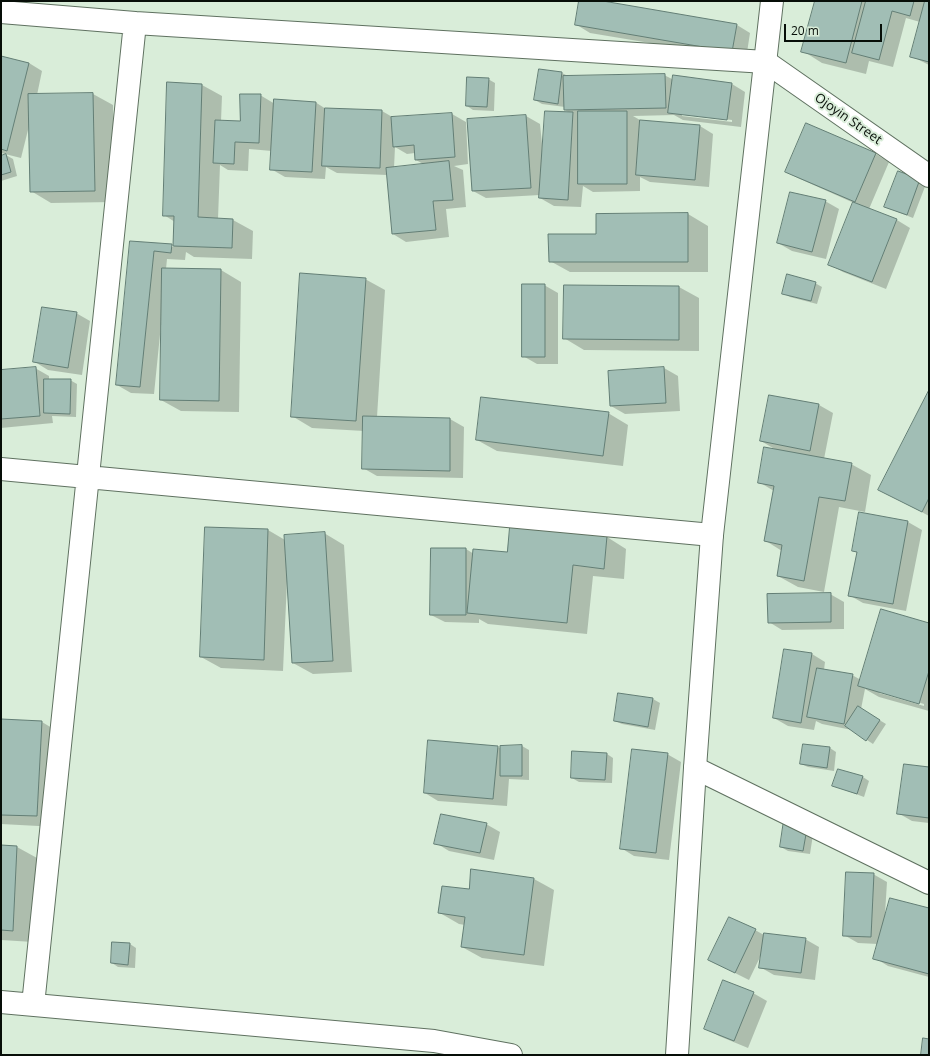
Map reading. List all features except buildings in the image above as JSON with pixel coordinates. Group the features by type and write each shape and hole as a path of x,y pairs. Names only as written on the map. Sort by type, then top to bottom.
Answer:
{"street":[{"path":"677,1055 695,768 712,536 772,1"},
{"path":"1,12 135,23 766,62"},
{"path":"33,1005 135,23"},
{"name":"Ojoyin Street","path":"766,62 929,176"},
{"path":"1,469 712,536"},
{"path":"695,768 929,883"},
{"path":"1,1002 434,1041 511,1055"}]}
